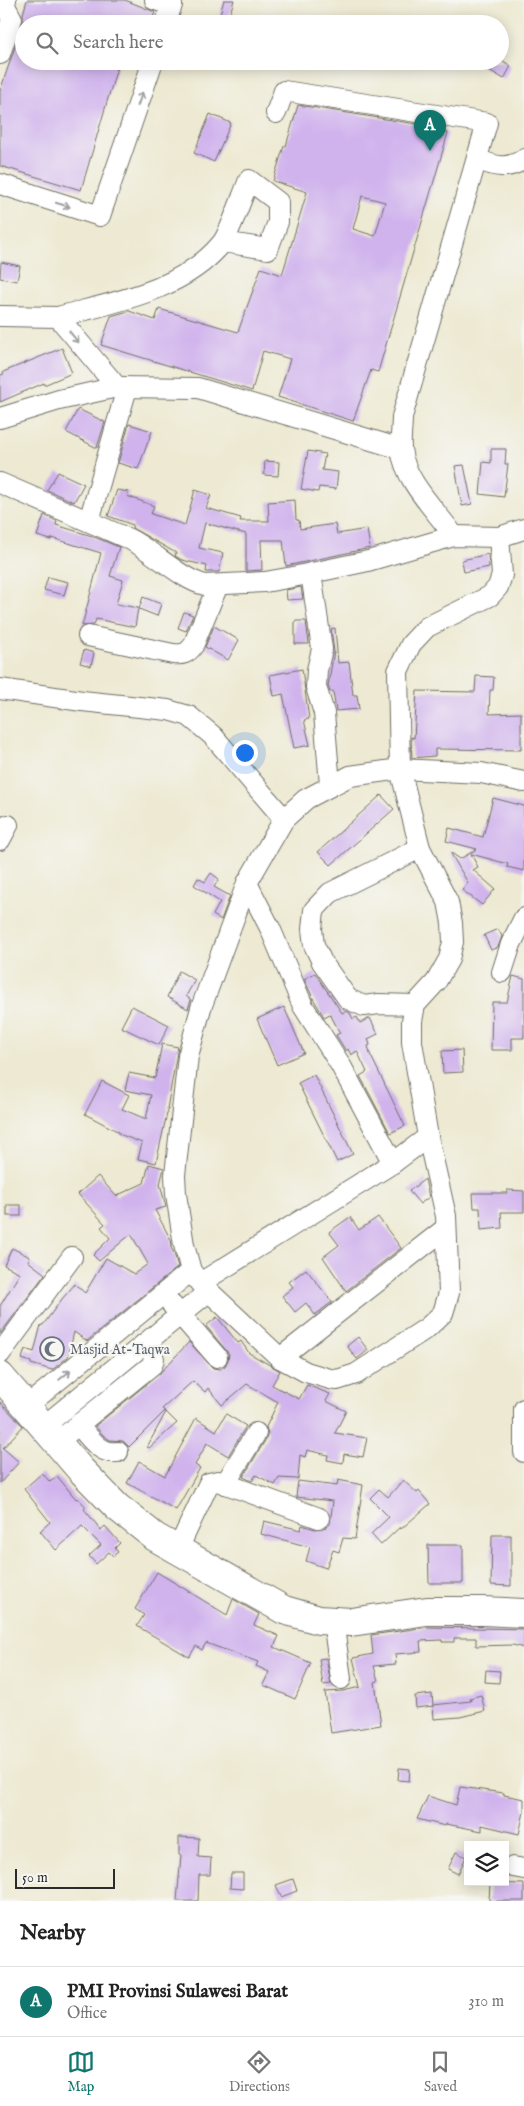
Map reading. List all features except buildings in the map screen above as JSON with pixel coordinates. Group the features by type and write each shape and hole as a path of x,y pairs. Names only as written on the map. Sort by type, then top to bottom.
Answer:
{"highway":[{"path":"0,1376 80,1469 117,1507 155,1536 284,1610 310,1618 351,1622 427,1611 524,1613"}],"street":[{"path":"155,0 172,5 169,15"},
{"path":"0,54 12,19 4,4"},
{"path":"0,184 100,216 150,70"},
{"path":"276,113 284,91 487,123 402,418 401,450 405,466 416,486 441,517 458,531 499,537 524,529"},
{"path":"477,160 505,168 515,166 524,159"},
{"path":"0,171 22,182 28,194"},
{"path":"0,316 58,317 151,290 193,271 223,242"},
{"path":"58,317 122,388"},
{"path":"0,418 59,400 122,388 198,388 401,450"},
{"path":"89,521 122,388"},
{"path":"0,483 89,521 145,548 197,583 218,586 265,582 311,573 368,561 458,531 488,530 524,522"},
{"path":"499,537 502,575 498,586 490,596 427,627 411,644 398,671 400,769 420,848 448,902 452,923 453,942 448,959 436,982 415,1005 412,1021 412,1042 428,1137 442,1192 446,1228 449,1293 447,1306 438,1320 356,1374 346,1378 330,1379 306,1372 280,1358 199,1282 180,1220 175,1175 188,1056 201,1008 247,883 284,819 306,799 350,776 400,769 481,773 524,782"},
{"path":"311,573 322,649 316,670 316,687 324,713 330,786"},
{"path":"88,636 182,655 189,652 193,646 218,586"},
{"path":"0,689 82,701 168,710 189,716 213,736 284,819"},
{"path":"415,1005 379,1004 364,1006 348,999 322,962 314,945 312,929 314,910 330,893 420,848"},
{"path":"247,883 270,928 303,1006 340,1064 393,1162"},
{"path":"502,972 511,944 524,918"},
{"path":"43,1424 162,1294 199,1282 393,1162 428,1137"},
{"path":"280,1358 446,1228"},
{"path":"0,1354 72,1257"},
{"path":"43,1424 180,1315 199,1282"},
{"path":"162,1294 217,1357"},
{"path":"43,1424 78,1424 152,1365 154,1359 152,1352 144,1344"},
{"path":"524,1409 524,1452"},
{"path":"78,1424 100,1448 108,1453 118,1452"},
{"path":"225,1484 256,1433"},
{"path":"178,1550 209,1483 218,1481 319,1518"},
{"path":"333,1620 341,1679"}],"place":[{"name":"PMI Provinsi Sulawesi Barat","path":"430,151"},
{"name":"Masjid At-Taqwa","path":"52,1349"}]}
